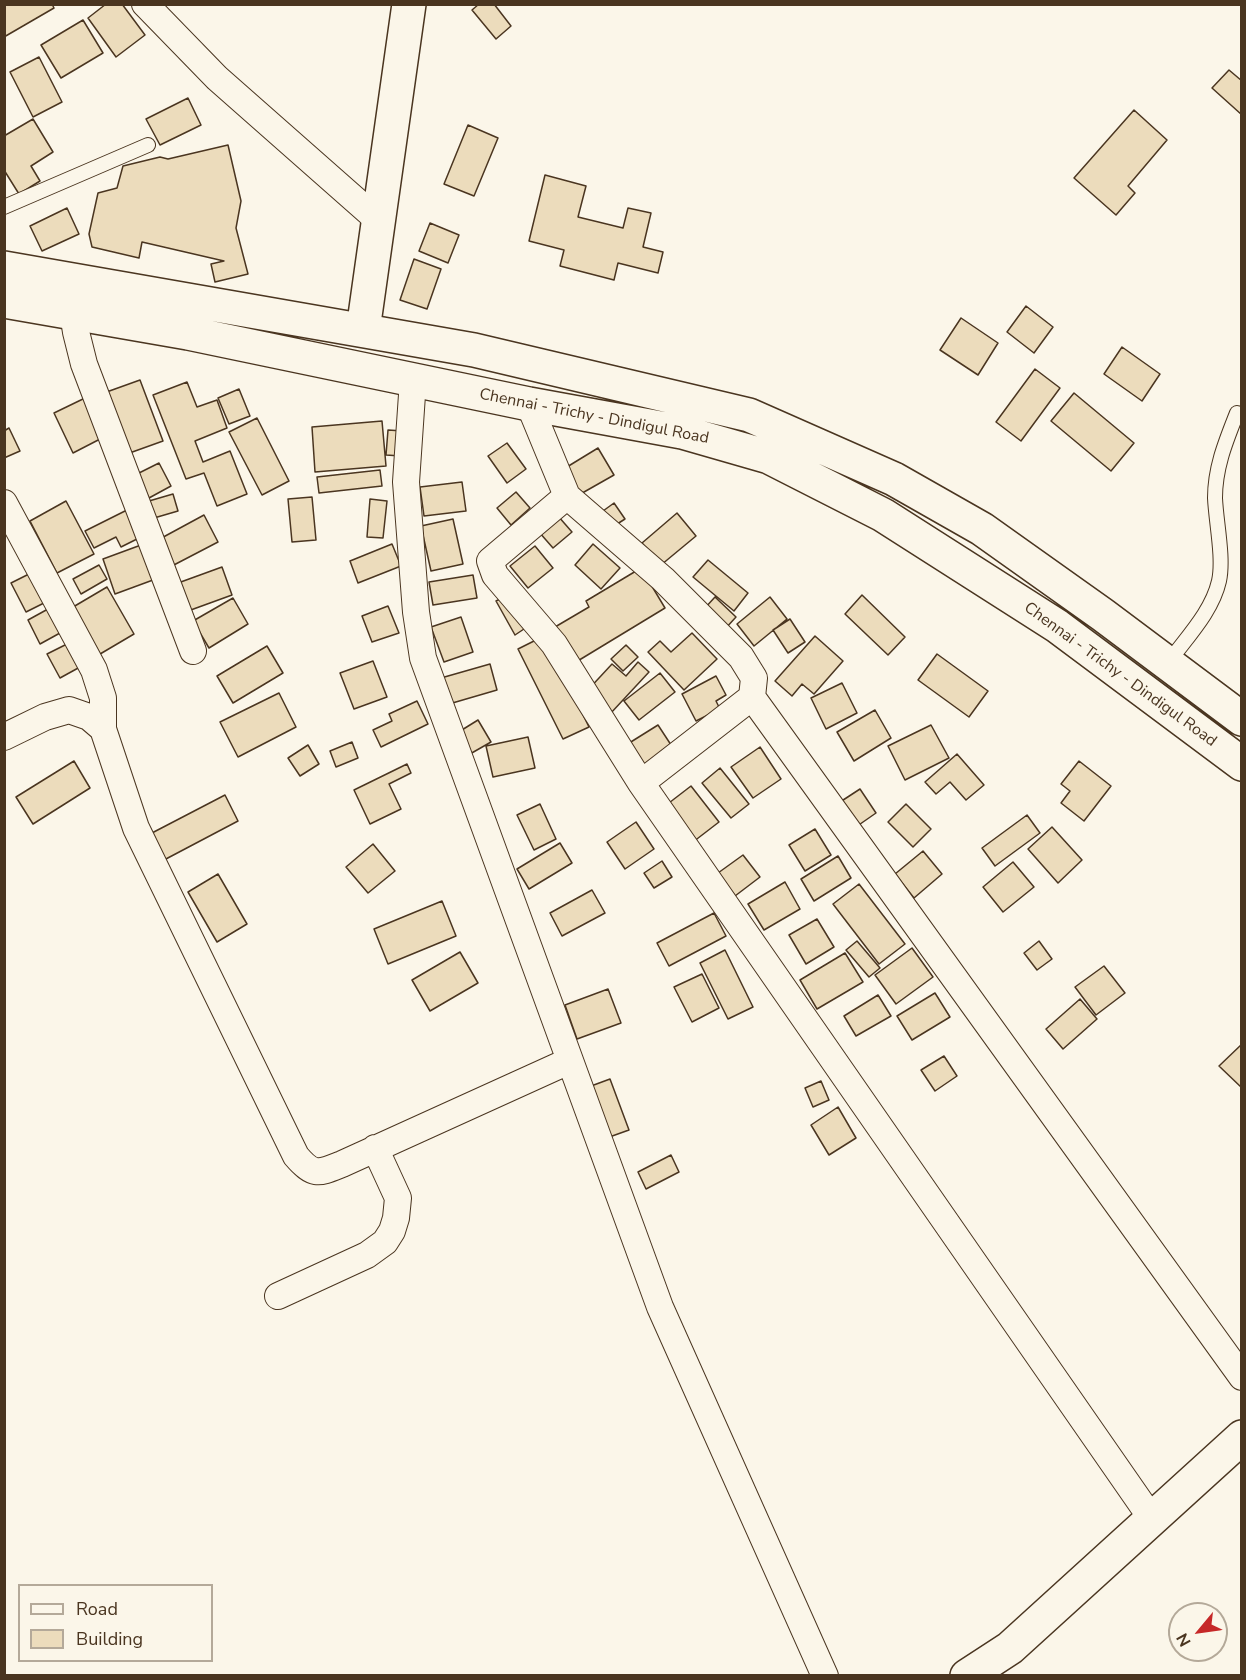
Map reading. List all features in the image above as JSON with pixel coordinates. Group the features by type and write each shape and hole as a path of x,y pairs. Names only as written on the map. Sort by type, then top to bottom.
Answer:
{"main road":[{"path":"363,330 409,4"},
{"name":"Chennai - Trichy - Dindigul Road","path":"4,268 474,350 749,415 894,479 982,529 1103,615 1242,719"},
{"name":"Chennai - Trichy - Dindigul Road","path":"4,300 188,333 529,404 682,432 769,457 883,515 1057,626 1242,764"},
{"path":"967,1676 1010,1648 1242,1437"}],"street":[{"path":"145,4 217,78 378,220"},
{"path":"73,313 84,364 193,651"},
{"path":"413,380 406,483 413,580 423,658 660,1307 825,1676"},
{"path":"529,404 567,496 663,579 741,657 754,678 752,697 1242,1377"},
{"path":"567,496 490,561 495,575 554,644 641,783 1152,1519"},
{"path":"4,503 94,670 103,698 103,729 136,828 296,1156 307,1168 320,1172 569,1060"},
{"path":"641,783 752,697"},
{"path":"4,737 45,717 69,710 89,717 103,729"},
{"path":"278,1296 367,1255 385,1242 396,1218 398,1198 375,1148"}],"lane":[{"path":"4,207 148,145"},
{"path":"1168,663 1207,610 1219,581 1219,541 1215,496 1220,453 1237,413"}],"building":[{"path":"5,4 52,4 54,8 4,37"},
{"path":"106,4 122,4 145,35 116,57 88,18"},
{"path":"479,4 494,4 511,26 496,39 472,10"},
{"path":"83,20 103,53 61,78 41,45"},
{"path":"39,57 62,102 33,117 10,72"},
{"path":"1229,70 1242,81 1242,115 1212,88"},
{"path":"188,98 201,125 160,145 146,119"},
{"path":"1134,110 1167,140 1128,186 1135,193 1116,215 1074,178"},
{"path":"33,119 53,152 31,166 40,181 19,194 4,170 4,136"},
{"path":"468,125 498,138 474,196 444,184"},
{"path":"228,145 241,201 236,228 248,274 215,282 211,264 224,261 142,242 139,258 92,247 89,234 98,193 117,188 123,166 160,157 168,159"},
{"path":"545,175 586,186 578,217 623,228 628,208 651,213 643,247 663,252 658,273 618,263 614,280 560,266 564,250 529,241"},
{"path":"67,208 79,234 42,251 30,226"},
{"path":"430,223 459,235 448,263 419,251"},
{"path":"414,259 441,269 427,309 400,300"},
{"path":"1026,306 1053,327 1034,353 1007,332"},
{"path":"961,318 998,343 978,375 940,350"},
{"path":"1122,347 1160,374 1142,401 1104,374"},
{"path":"1035,369 1060,388 1021,441 996,422"},
{"path":"140,380 163,441 124,455 101,394"},
{"path":"187,382 197,407 217,400 227,428 195,441 203,462 230,451 247,494 217,506 204,473 186,479 153,395"},
{"path":"239,389 250,416 229,424 218,398"},
{"path":"1074,393 1134,443 1111,471 1051,421"},
{"path":"85,398 104,437 73,453 54,413"},
{"path":"257,418 289,481 262,495 229,432"},
{"path":"382,421 386,466 315,472 312,427"},
{"path":"9,428 20,451 4,458 4,431"},
{"path":"388,430 403,431 401,456 386,455"},
{"path":"507,443 526,469 507,483 488,456"},
{"path":"598,448 614,475 577,496 562,470"},
{"path":"159,463 171,486 149,498 137,474"},
{"path":"380,470 382,486 319,493 317,477"},
{"path":"462,482 466,511 424,516 420,487"},
{"path":"516,492 530,508 511,525 497,508"},
{"path":"173,494 178,511 154,518 149,501"},
{"path":"312,497 316,540 292,542 288,499"},
{"path":"370,499 387,501 383,538 367,537"},
{"path":"66,501 94,554 57,573 30,521"},
{"path":"614,503 625,519 614,526 603,511"},
{"path":"133,507 147,534 121,547 116,537 94,548 85,531"},
{"path":"677,513 696,536 661,565 642,543"},
{"path":"204,515 218,542 170,567 156,541"},
{"path":"558,516 572,532 553,548 539,532"},
{"path":"453,519 463,564 431,571 421,526"},
{"path":"392,544 401,566 358,583 350,561"},
{"path":"593,544 620,568 601,589 575,565"},
{"path":"141,545 153,580 115,594 103,559"},
{"path":"535,546 553,568 528,588 510,566"},
{"path":"708,560 748,593 734,611 693,577"},
{"path":"99,565 107,579 81,594 73,579"},
{"path":"222,567 232,595 188,611 178,583"},
{"path":"641,568 665,608 576,662 555,627 589,607 586,601"},
{"path":"29,574 44,603 26,612 11,583"},
{"path":"473,575 477,598 433,605 429,582"},
{"path":"107,587 134,634 95,657 68,610"},
{"path":"508,595 527,627 515,635 496,601"},
{"path":"862,595 905,637 888,655 845,614"},
{"path":"715,597 736,617 725,629 704,609"},
{"path":"770,597 787,619 754,646 737,624"},
{"path":"233,598 248,624 209,648 193,621"},
{"path":"388,606 399,633 372,642 362,616"},
{"path":"48,609 60,633 40,644 28,620"},
{"path":"461,617 473,652 444,662 431,627"},
{"path":"790,619 805,642 788,653 773,630"},
{"path":"692,633 717,659 684,690 648,652 660,641 671,652"},
{"path":"544,636 589,727 563,739 518,649"},
{"path":"815,636 843,661 814,694 802,684 792,696 775,681"},
{"path":"67,644 80,667 60,678 47,654"},
{"path":"626,645 638,657 623,671 611,659"},
{"path":"267,646 283,673 233,703 217,676"},
{"path":"937,654 988,691 969,717 918,680"},
{"path":"373,661 387,697 354,709 340,673"},
{"path":"638,662 649,672 610,714 586,692 612,664 626,676"},
{"path":"490,664 497,690 449,704 441,678"},
{"path":"660,673 675,692 639,720 624,701"},
{"path":"716,676 726,695 716,701 720,709 696,721 682,694"},
{"path":"842,683 857,713 826,729 811,698"},
{"path":"279,693 296,727 238,757 220,722"},
{"path":"417,701 428,724 381,747 373,730 392,721 389,714"},
{"path":"875,710 891,738 854,761 837,732"},
{"path":"478,720 491,742 470,754 457,733"},
{"path":"658,725 675,751 643,771 626,745"},
{"path":"931,725 949,758 905,780 888,746"},
{"path":"528,737 535,768 493,777 486,746"},
{"path":"352,742 358,758 336,767 330,751"},
{"path":"308,745 319,764 300,776 288,758"},
{"path":"760,747 781,779 753,798 731,767"},
{"path":"957,754 984,785 966,800 950,782 936,794 925,782"},
{"path":"74,761 90,788 33,824 16,797"},
{"path":"1079,761 1111,786 1084,821 1061,803 1070,791 1061,784"},
{"path":"407,764 411,773 389,784 401,809 370,824 354,790"},
{"path":"720,768 749,804 731,818 702,783"},
{"path":"691,786 719,822 693,842 665,806"},
{"path":"860,789 876,813 853,829 837,804"},
{"path":"225,795 238,821 164,860 150,834"},
{"path":"540,804 556,839 534,850 517,815"},
{"path":"906,804 931,829 913,847 888,822"},
{"path":"1027,815 1040,833 995,866 982,848"},
{"path":"636,822 654,849 625,869 607,842"},
{"path":"1052,827 1082,860 1058,883 1028,849"},
{"path":"815,829 831,855 805,871 789,845"},
{"path":"560,843 572,863 529,889 517,869"},
{"path":"373,844 395,871 368,893 346,867"},
{"path":"923,851 942,874 914,898 895,874"},
{"path":"743,855 760,877 735,896 718,873"},
{"path":"838,856 851,878 814,901 801,879"},
{"path":"662,861 672,877 654,888 644,873"},
{"path":"1013,862 1034,887 1003,912 983,887"},
{"path":"218,874 247,924 217,942 188,892"},
{"path":"785,882 800,909 764,930 748,904"},
{"path":"859,884 905,944 879,964 833,904"},
{"path":"592,890 605,913 562,936 550,913"},
{"path":"442,901 456,936 388,964 374,929"},
{"path":"714,913 726,936 669,966 657,943"},
{"path":"817,919 834,947 806,964 789,935"},
{"path":"857,941 880,968 869,977 846,950"},
{"path":"1039,941 1052,959 1037,970 1024,953"},
{"path":"912,948 933,977 896,1004 875,975"},
{"path":"725,950 753,1007 728,1019 700,963"},
{"path":"460,952 478,983 430,1011 412,980"},
{"path":"845,953 863,982 817,1009 800,980"},
{"path":"1104,966 1125,993 1096,1015 1075,987"},
{"path":"702,974 719,1008 692,1022 674,987"},
{"path":"608,989 621,1023 577,1039 565,1005"},
{"path":"935,993 950,1017 912,1040 897,1016"},
{"path":"878,995 891,1016 856,1036 844,1016"},
{"path":"1080,999 1097,1019 1063,1049 1046,1029"},
{"path":"1242,1044 1242,1088 1219,1066"},
{"path":"944,1056 957,1076 935,1091 921,1070"},
{"path":"610,1079 629,1130 601,1140 583,1089"},
{"path":"821,1081 829,1100 813,1107 805,1088"},
{"path":"838,1107 856,1138 829,1155 811,1125"},
{"path":"671,1155 679,1172 646,1189 638,1172"}]}
